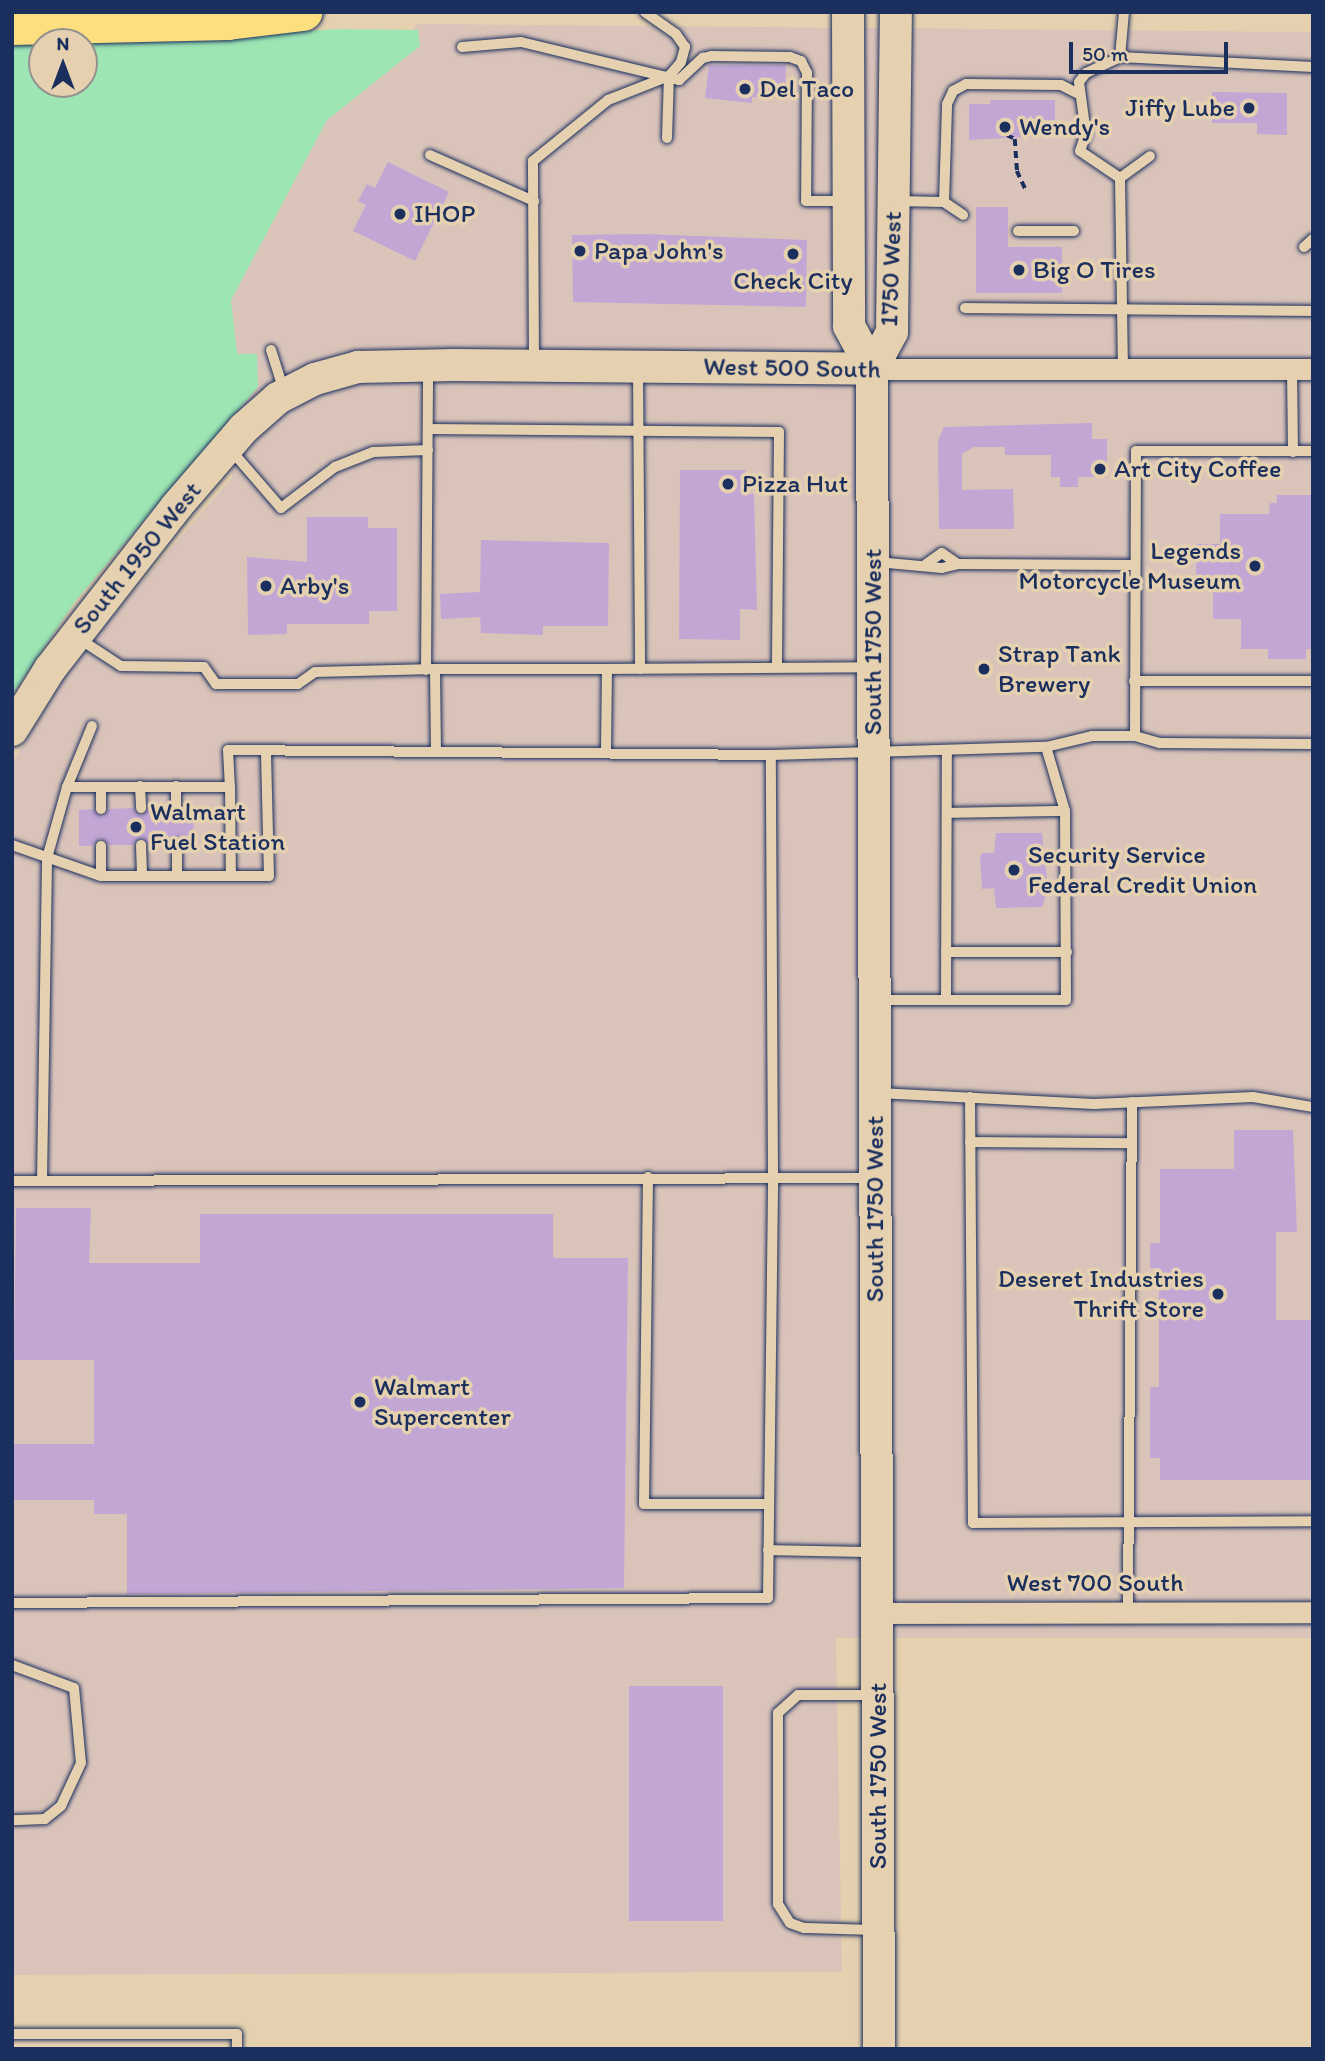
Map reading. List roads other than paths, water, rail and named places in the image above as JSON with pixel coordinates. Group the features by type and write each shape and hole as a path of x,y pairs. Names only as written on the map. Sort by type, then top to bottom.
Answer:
{"highway":[{"path":"12,26 228,21 303,12"}],"main road":[{"name":"1750 West","path":"848,12 849,326 872,369"},
{"name":"1750 West","path":"872,369 892,332 896,12"},
{"name":"West 500 South","path":"281,396 315,379 358,367 534,365 872,369"},
{"name":"South 1750 West","path":"872,369 880,2049"},
{"name":"South 1950 West","path":"12,730 74,636 228,447 281,396"}],"street":[{"name":"West 500 South","path":"872,369 1303,369"},
{"name":"West 700 South","path":"878,1613 1128,1610 1313,1612"}],"lane":[{"path":"534,365 533,161 556,139 608,100 669,76 681,62 685,47 669,27 645,12"},
{"path":"1120,57 1124,12"},
{"path":"462,47 521,42 669,76 687,77 702,58 712,56 790,57 801,61 807,73 806,201 847,201"},
{"path":"1120,178 1080,151 1086,134 1079,82 1086,73 1120,57 1313,67"},
{"path":"667,138 669,76"},
{"path":"944,202 947,104 953,91 966,85 1061,85 1079,94"},
{"path":"430,155 534,201"},
{"path":"1120,178 1150,156"},
{"path":"1120,178 1123,370"},
{"path":"894,201 944,202 963,215"},
{"path":"1018,230 1074,231"},
{"path":"965,308 1122,307 1313,311"},
{"path":"271,350 281,396"},
{"path":"428,366 431,670 436,752"},
{"path":"638,366 640,669"},
{"path":"1293,452 1303,369"},
{"path":"428,429 779,432 777,667"},
{"path":"228,447 281,508 334,467 373,452 428,450"},
{"path":"1135,736 1136,451 1313,452"},
{"path":"872,562 926,564 942,568 958,565 1135,565"},
{"path":"74,636 121,666 204,667 216,684 298,684 315,672 873,667"},
{"path":"606,753 607,669"},
{"path":"1134,681 1313,681"},
{"path":"42,1181 47,858 67,787 92,726"},
{"path":"231,876 228,750 771,755 947,752 1046,747 1092,736 1135,736 1160,743 1313,744"},
{"path":"874,1000 1066,1000 1065,811 1046,747"},
{"path":"12,845 102,876 269,876 266,750"},
{"path":"946,1000 947,752"},
{"path":"12,1604 768,1598 767,1504 773,1176 771,755"},
{"path":"140,786 141,808"},
{"path":"176,786 176,807"},
{"path":"67,787 230,787"},
{"path":"102,787 102,809"},
{"path":"947,813 1065,811"},
{"path":"142,845 142,875"},
{"path":"177,845 177,876"},
{"path":"102,846 102,876"},
{"path":"946,952 1067,952"},
{"path":"875,1093 1132,1102 1254,1097 1313,1107"},
{"path":"970,1097 974,1523 1128,1525 1313,1521"},
{"path":"1128,1610 1132,1102"},
{"path":"971,1142 1132,1143"},
{"path":"12,1181 773,1176 875,1178"},
{"path":"648,1177 644,1504 767,1504"},
{"path":"768,1550 877,1553"},
{"path":"12,1665 74,1688 81,1763 61,1806 45,1819 12,1820"},
{"path":"878,1695 799,1695 778,1713 778,1904 790,1923 804,1928 879,1930"},
{"path":"12,2034 237,2034 237,2049"}],"place":[{"name":"Del Taco","path":"745,89"},
{"name":"Jiffy Lube","path":"1249,108"},
{"name":"Wendy's","path":"1005,127"},
{"name":"IHOP","path":"400,214"},
{"name":"Papa John's","path":"580,251"},
{"name":"Check City","path":"793,254"},
{"name":"Big O Tires","path":"1019,270"},
{"name":"Art City Coffee","path":"1100,469"},
{"name":"Pizza Hut","path":"728,484"},
{"name":"Legends Motorcycle Museum","path":"1255,566"},
{"name":"Arby's","path":"266,586"},
{"name":"Strap Tank Brewery","path":"984,669"},
{"name":"Walmart Fuel Station","path":"136,827"},
{"name":"Security Service Federal Credit Union","path":"1014,870"},
{"name":"Deseret Industries Thrift Store","path":"1218,1294"},
{"name":"Walmart Supercenter","path":"360,1402"}]}
